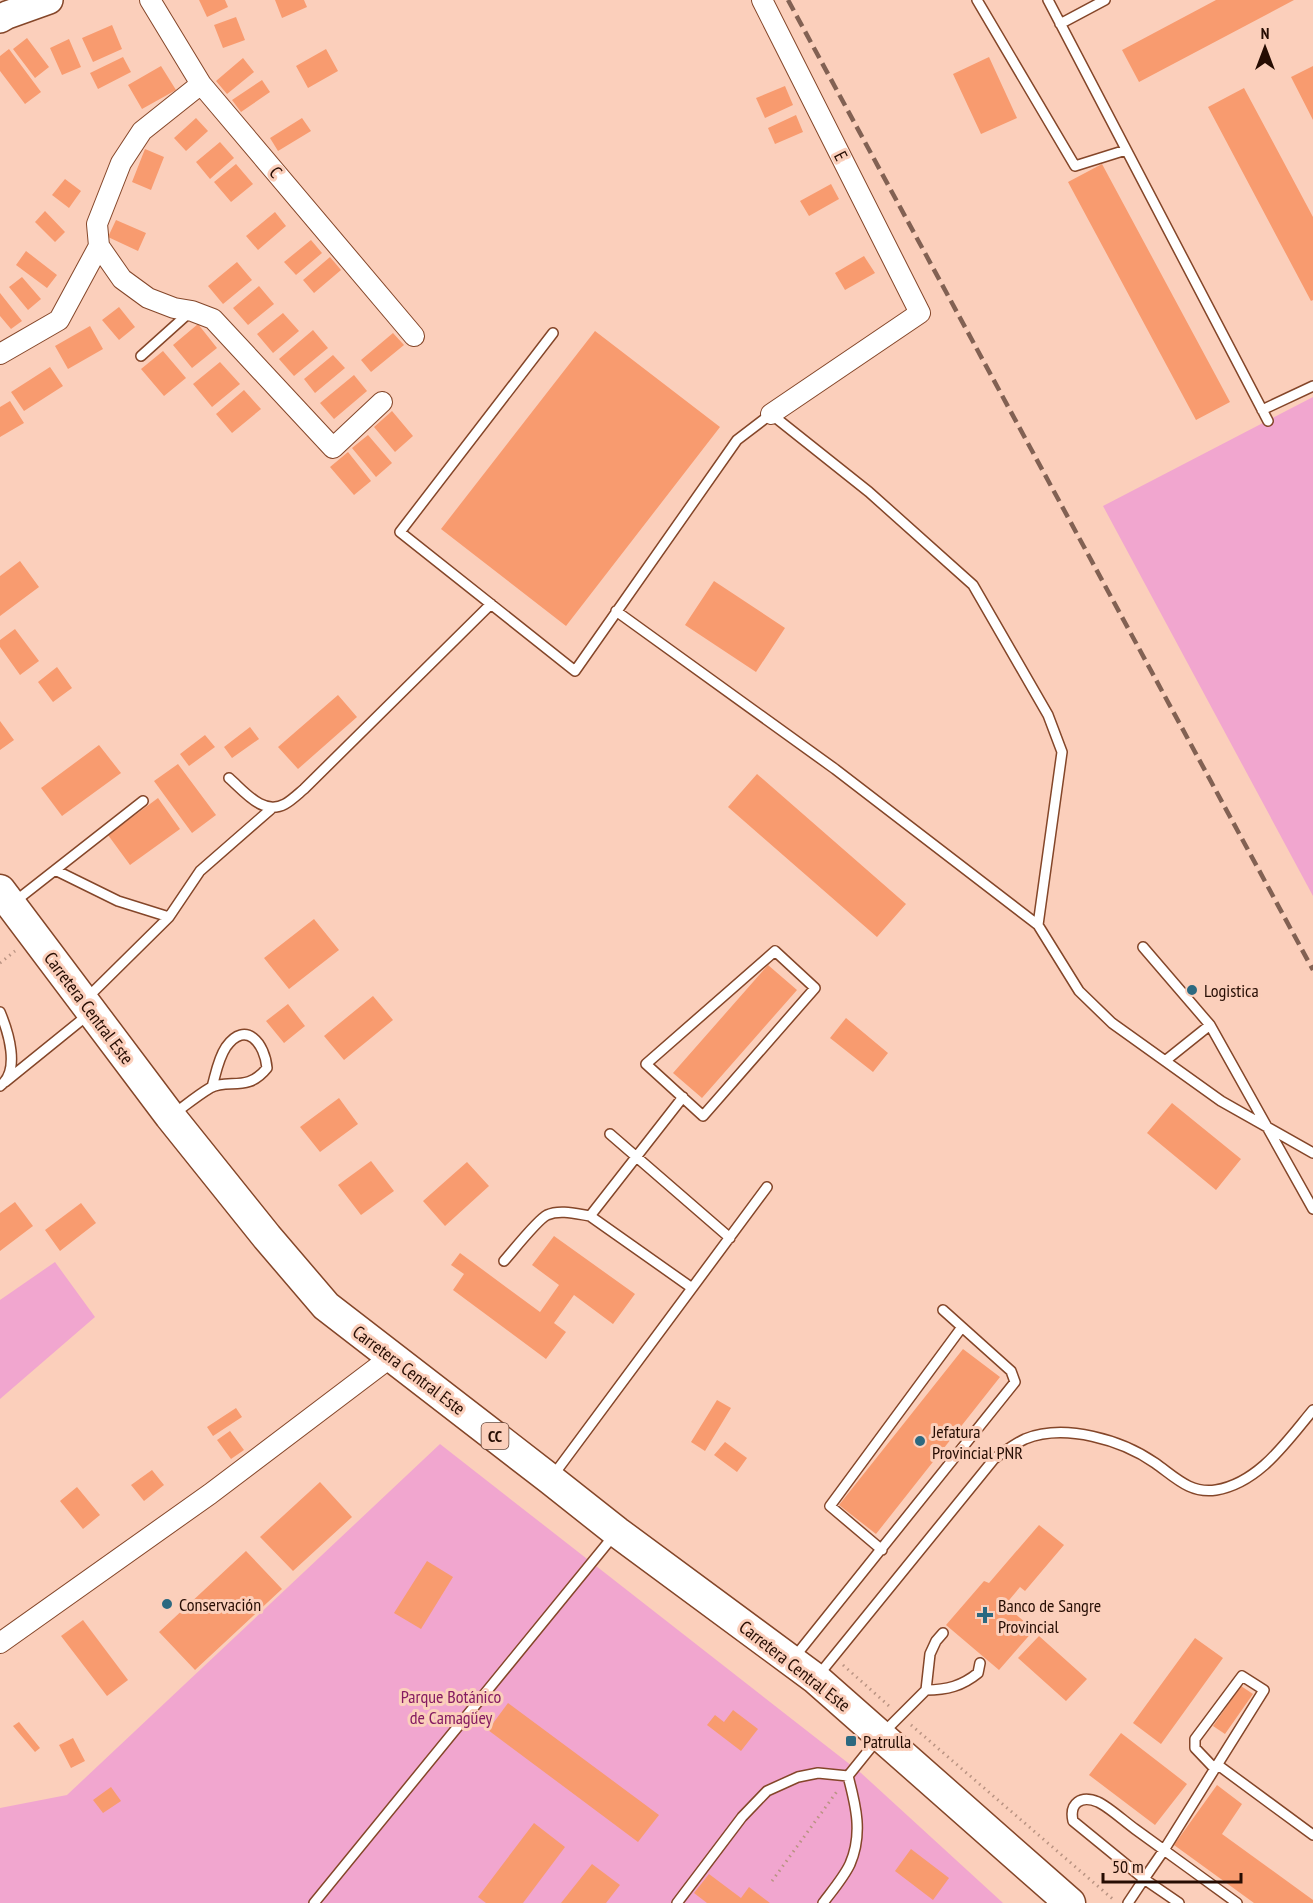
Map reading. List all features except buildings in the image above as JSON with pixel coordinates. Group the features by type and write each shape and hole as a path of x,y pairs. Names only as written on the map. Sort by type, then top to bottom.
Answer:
{"main road":[{"name":"Carretera Central Este","path":"6,897 170,1116 267,1238 326,1306 617,1532 791,1661 824,1667 891,1726 1070,1903"}],"street":[{"path":"0,19 49,0"},
{"name":"C","path":"150,0 201,84 414,336"},
{"name":"E","path":"762,0 920,313 771,414"},
{"path":"201,84 142,131 121,163 97,224 99,246 122,279 147,298 213,319 333,448 382,402"},
{"path":"0,354 59,320 99,246"},
{"path":"0,1643 210,1494 391,1357"}],"lane":[{"path":"977,0 1075,166 1126,150"},
{"path":"1048,0 1268,421"},
{"path":"1060,24 1104,0"},
{"path":"141,356 192,311"},
{"path":"553,333 400,532 575,671 737,440 771,414 869,492 974,585 1048,715 1062,752 1038,925"},
{"path":"1262,410 1313,386"},
{"path":"3,1084 88,1006 169,917 200,871 271,808 285,804 304,789 491,604"},
{"path":"616,610 835,769 1038,925 1079,991 1112,1023 1221,1101 1313,1154"},
{"path":"229,778 260,804 271,808"},
{"path":"6,897 55,870 143,801"},
{"path":"55,870 117,901 169,917"},
{"path":"1143,947 1210,1025 1313,1209"},
{"path":"774,951 815,988 703,1116 683,1097 646,1064 774,951"},
{"path":"0,1012 11,1065 3,1084"},
{"path":"1165,1061 1210,1025"},
{"path":"170,1116 212,1087 251,1081 262,1074 267,1068 266,1055 260,1044 250,1036 243,1035 234,1039 219,1060 212,1087"},
{"path":"590,1216 683,1097"},
{"path":"610,1134 730,1238"},
{"path":"550,1479 767,1187"},
{"path":"504,1261 546,1216 560,1212 590,1216 692,1288"},
{"path":"791,1661 1016,1382 1011,1371 943,1310"},
{"path":"882,1550 830,1506 962,1327"},
{"path":"824,1667 994,1459 1025,1439 1055,1432 1105,1438 1153,1461 1189,1488 1215,1490 1237,1483 1269,1462 1313,1410"},
{"path":"314,1903 617,1532"},
{"path":"848,1776 926,1690 930,1654 936,1641 943,1634"},
{"path":"926,1690 945,1690 966,1683 978,1673 980,1663"},
{"path":"1128,1903 1164,1850 1216,1767 1264,1690 1242,1676 1196,1739 1196,1748 1216,1767 1313,1835"},
{"path":"692,1903 680,1900 742,1817 767,1791 798,1777 818,1773 848,1776"},
{"path":"823,1903 850,1864 857,1838 858,1816 848,1776"},
{"path":"1179,1903 1144,1879 1073,1821 1071,1812 1075,1804 1083,1800 1098,1802 1237,1903"}],"path":[{"path":"824,1667 891,1726 1118,1903"},
{"path":"772,1881 848,1776"}],"green space":[{"path":"1313,397 1313,896 1103,506"},
{"path":"55,1262 95,1317 0,1399 0,1300"},
{"name":"Parque Botánico de Camagüey","path":"440,1444 861,1773 1003,1903 0,1903 0,1808 67,1795"}],"railway":[{"path":"788,0 1313,970"}],"place":[{"name":"Logistica","path":"1192,990"},
{"name":"Jefatura Provincial PNR","path":"920,1441"},
{"name":"Conservación","path":"167,1604"},
{"name":"Banco de Sangre Provincial","path":"985,1615"},
{"name":"Patrulla","path":"851,1741"}]}
